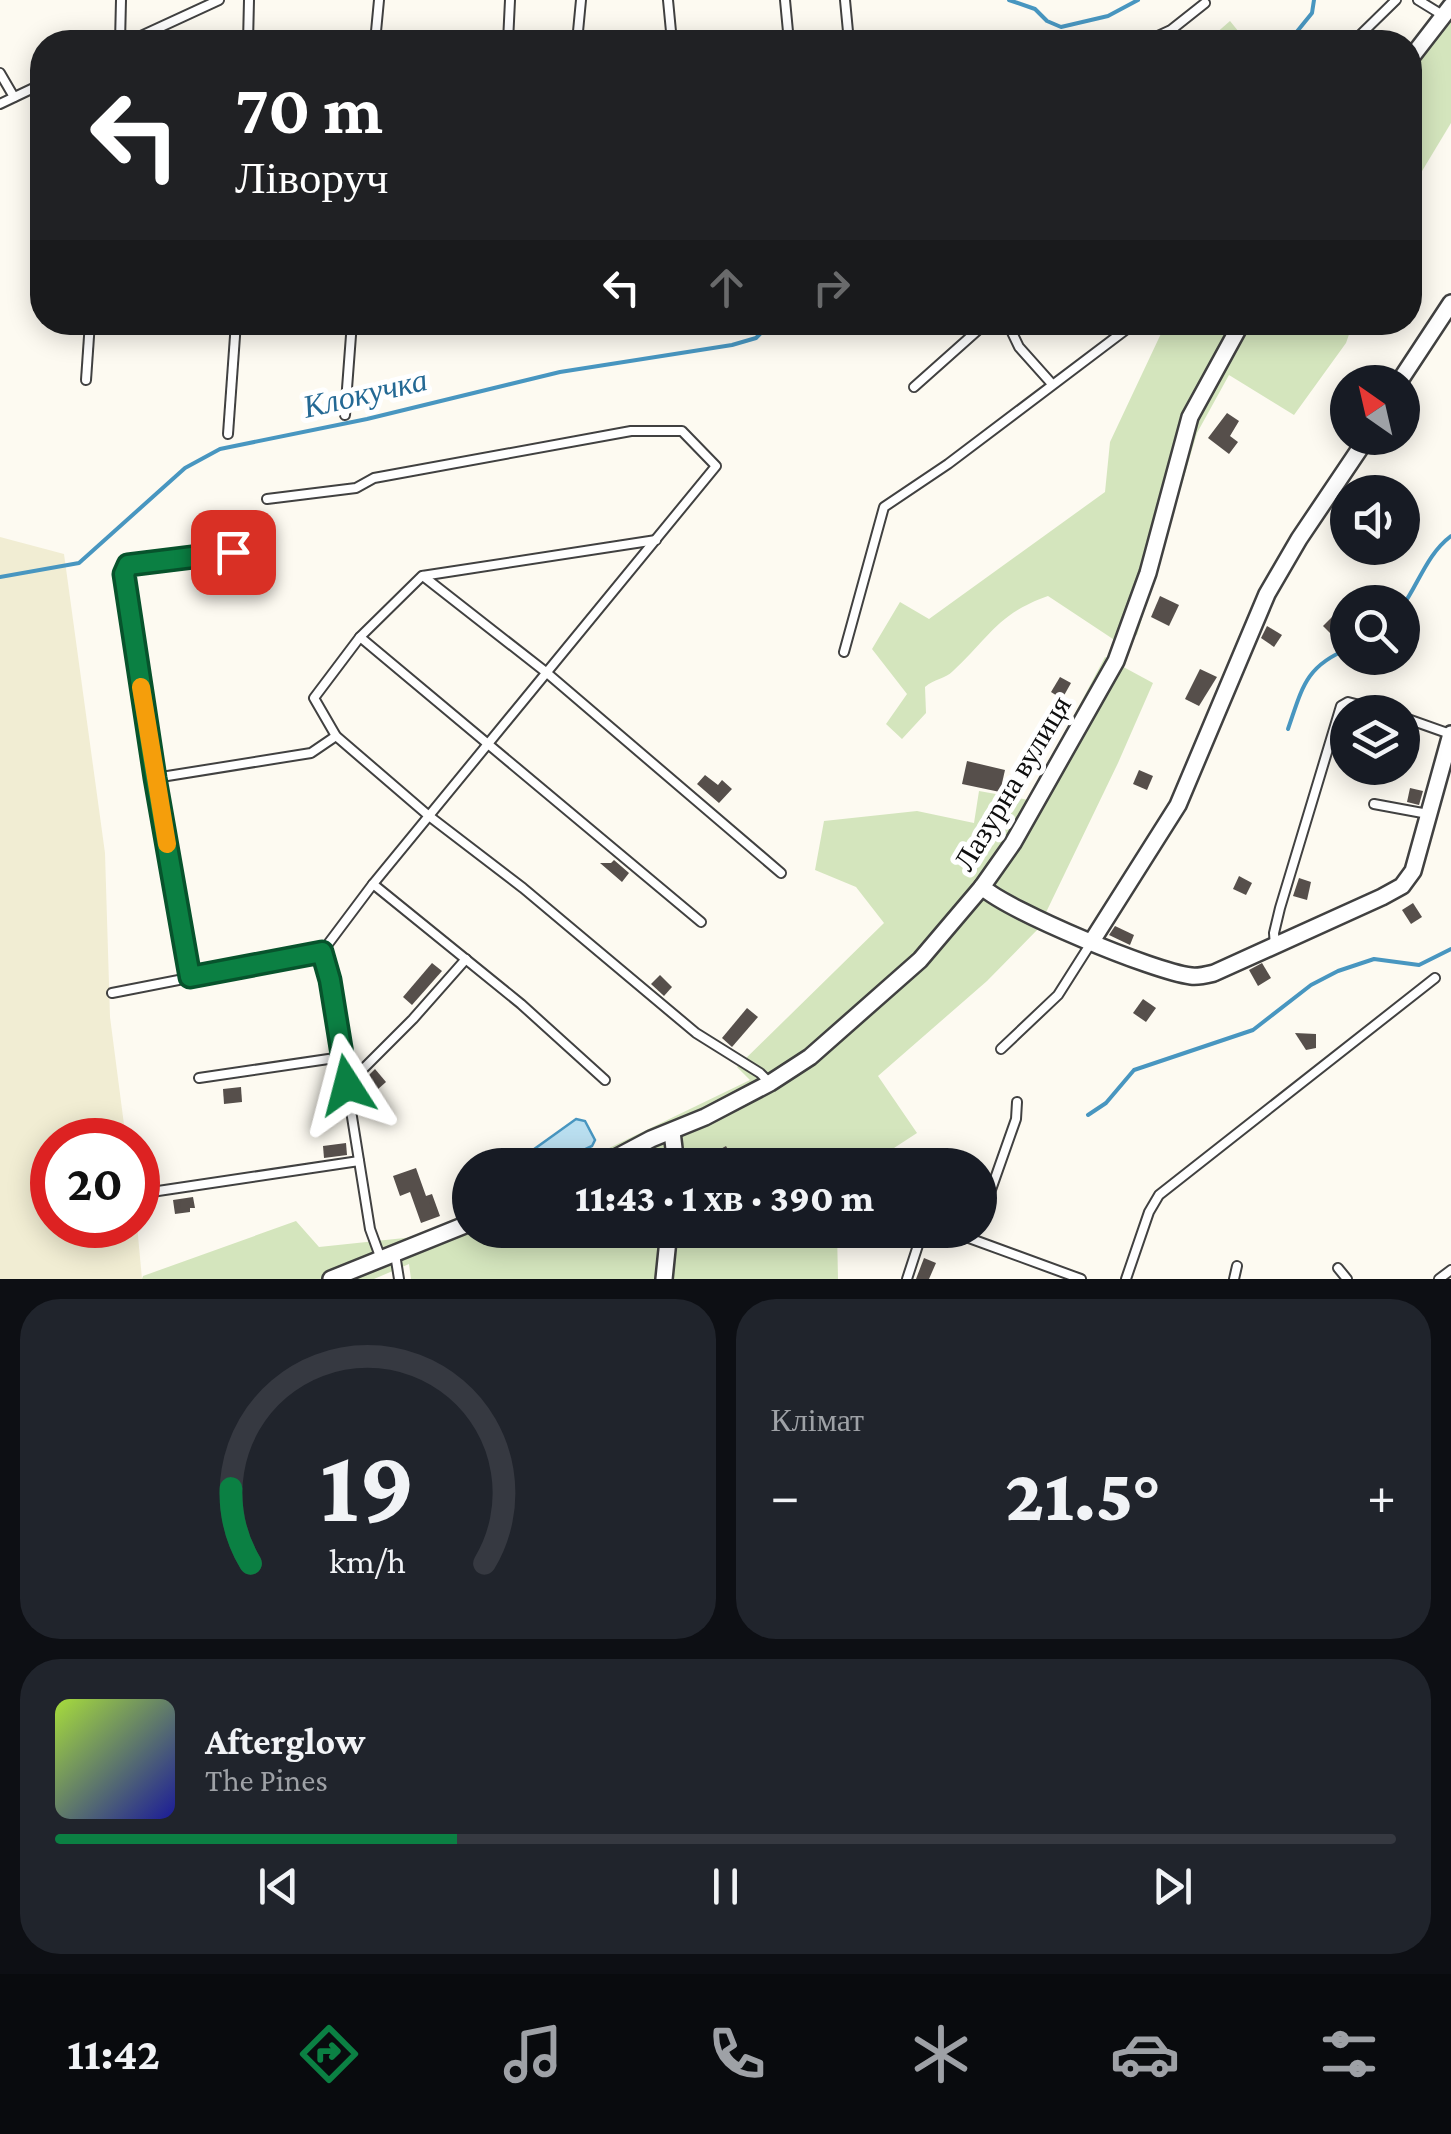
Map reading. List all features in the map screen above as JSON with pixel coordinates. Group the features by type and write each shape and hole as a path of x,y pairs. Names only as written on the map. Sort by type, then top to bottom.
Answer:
{"street":[{"path":"1422,44 1448,11"},
{"path":"1410,365 1451,303"},
{"name":"Лазурна вулиця","path":"634,1148 770,1083 810,1057 904,975 982,887 1021,828 1116,661 1143,591 1190,418 1235,335"},
{"path":"1092,941 1178,805 1272,586 1298,539 1355,455"},
{"path":"982,887 1009,906 1154,966 1196,976 1226,969 1402,886 1416,862 1451,734"},
{"path":"672,1132 674,1148"},
{"path":"332,1279 452,1230"},
{"path":"664,1279 668,1248"}],"lane":[{"path":"120,30 121,0"},
{"path":"154,30 219,0"},
{"path":"248,30 249,0"},
{"path":"376,30 379,0"},
{"path":"509,30 510,0"},
{"path":"579,30 581,0"},
{"path":"668,0 671,30"},
{"path":"786,0 788,30"},
{"path":"845,0 849,30"},
{"path":"1365,30 1396,0"},
{"path":"1418,0 1448,11"},
{"path":"1171,30 1205,3"},
{"path":"0,73 14,98"},
{"path":"0,104 30,90"},
{"path":"86,380 89,335"},
{"path":"228,434 235,335"},
{"path":"345,415 351,335"},
{"path":"914,386 972,335"},
{"path":"1013,335 1052,384"},
{"path":"844,652 884,507 948,464 1118,335"},
{"path":"112,992 322,952 373,884 716,466 682,431 631,431 374,478 356,488 268,499"},
{"path":"656,540 422,576 360,637 314,698 336,736 429,816 696,1033 770,1083"},
{"path":"190,977 124,574 128,565 268,548"},
{"path":"422,576 547,673 782,872"},
{"path":"360,637 701,922"},
{"path":"1420,723 1451,734"},
{"path":"155,778 311,753 336,736"},
{"path":"1275,946 1274,933 1302,826 1330,740"},
{"path":"1374,804 1428,814"},
{"path":"373,884 605,1080"},
{"path":"1001,1049 1058,995 1092,941"},
{"path":"322,952 330,980 370,1228 399,1279"},
{"path":"347,1085 466,959"},
{"path":"1126,1279 1148,1212 1159,1196 1435,978"},
{"path":"200,1078 342,1057"},
{"path":"997,1173 1018,1114 1017,1102"},
{"path":"160,1191 359,1162"},
{"path":"997,1244 1081,1279"},
{"path":"907,1279 917,1248"},
{"path":"1234,1279 1238,1266"},
{"path":"1338,1268 1347,1279"},
{"path":"1439,1279 1451,1270"}],"shaded area":[{"path":"0,537 64,554 105,853 110,1017 123,1118 30,1118 30,1248 139,1248 142,1279 0,1279"}],"green space":[{"path":"1451,0 1451,123 1422,171 1422,40"},
{"path":"1230,21 1237,30 1220,30"},
{"path":"1160,335 1349,335 1294,415 1229,375 1197,433 1137,635 1119,643 1048,596 1031,603 1005,619 950,674 925,687 926,713 902,739 886,724 907,694 872,649 900,602 929,619 1105,492 1110,442"},
{"path":"1105,657 1153,683 1038,929 987,981 878,1076 917,1133 894,1148 609,1148 750,1080 737,1067 884,923 856,887 815,870 824,821 917,811 974,823 979,791 1029,800"},
{"path":"452,1220 452,1248 837,1248 838,1279 411,1279 409,1264 374,1279 142,1279 296,1221 319,1247 414,1237"}],"water":[{"path":"576,1119 585,1121 595,1140 588,1148 536,1148"}],"building":[{"path":"1227,413 1239,421 1230,436 1238,442 1229,454 1208,438"},
{"path":"1160,596 1179,605 1169,626 1151,617"},
{"path":"1267,626 1282,635 1274,647 1261,638"},
{"path":"1200,669 1217,677 1199,706 1185,699"},
{"path":"1060,677 1071,683 1062,699 1051,692"},
{"path":"967,761 1005,770 1000,792 962,784"},
{"path":"1139,770 1153,776 1147,790 1133,784"},
{"path":"705,775 718,785 722,780 732,789 719,803 697,784"},
{"path":"1410,788 1423,791 1419,805 1407,802"},
{"path":"614,860 629,873 622,882 600,863"},
{"path":"1239,876 1252,883 1246,895 1233,889"},
{"path":"1299,878 1311,882 1307,900 1293,896"},
{"path":"1413,903 1422,917 1411,924 1402,910"},
{"path":"1115,926 1134,935 1130,945 1109,935"},
{"path":"432,963 442,971 412,1005 403,997"},
{"path":"1262,963 1271,978 1258,986 1249,970"},
{"path":"660,975 672,987 664,996 651,984"},
{"path":"1143,999 1156,1008 1146,1022 1133,1013"},
{"path":"747,1008 758,1017 732,1047 722,1038"},
{"path":"1295,1033 1316,1034 1316,1048 1306,1050"},
{"path":"375,1069 386,1082 377,1090 366,1078"},
{"path":"241,1087 242,1102 224,1104 223,1089"},
{"path":"346,1143 347,1155 324,1158 323,1146"},
{"path":"416,1168 426,1196 432,1194 440,1216 421,1223 410,1192 400,1196 393,1176"},
{"path":"193,1197 195,1208 175,1214 173,1200"},
{"path":"924,1258 936,1263 929,1279 916,1279"}],"waterway":[{"path":"1009,0 1035,9 1047,21 1061,27 1108,16 1138,0"},
{"name":"Клокучка","path":"1298,30 1312,13 1314,0"},
{"name":"Клокучка","path":"0,577 79,563 185,468 220,449 367,419 560,372 732,345 759,335"},
{"path":"1415,585 1429,560 1451,536"},
{"path":"1288,729 1307,680 1330,658"},
{"path":"1088,1115 1106,1103 1134,1070 1253,1030 1311,985 1338,971 1374,959 1419,965 1451,949"}],"slow traffic":[{"path":"141,687 167,844"}],"route":[{"path":"233,552 128,565 124,574 190,977 322,952 347,1085"}]}
